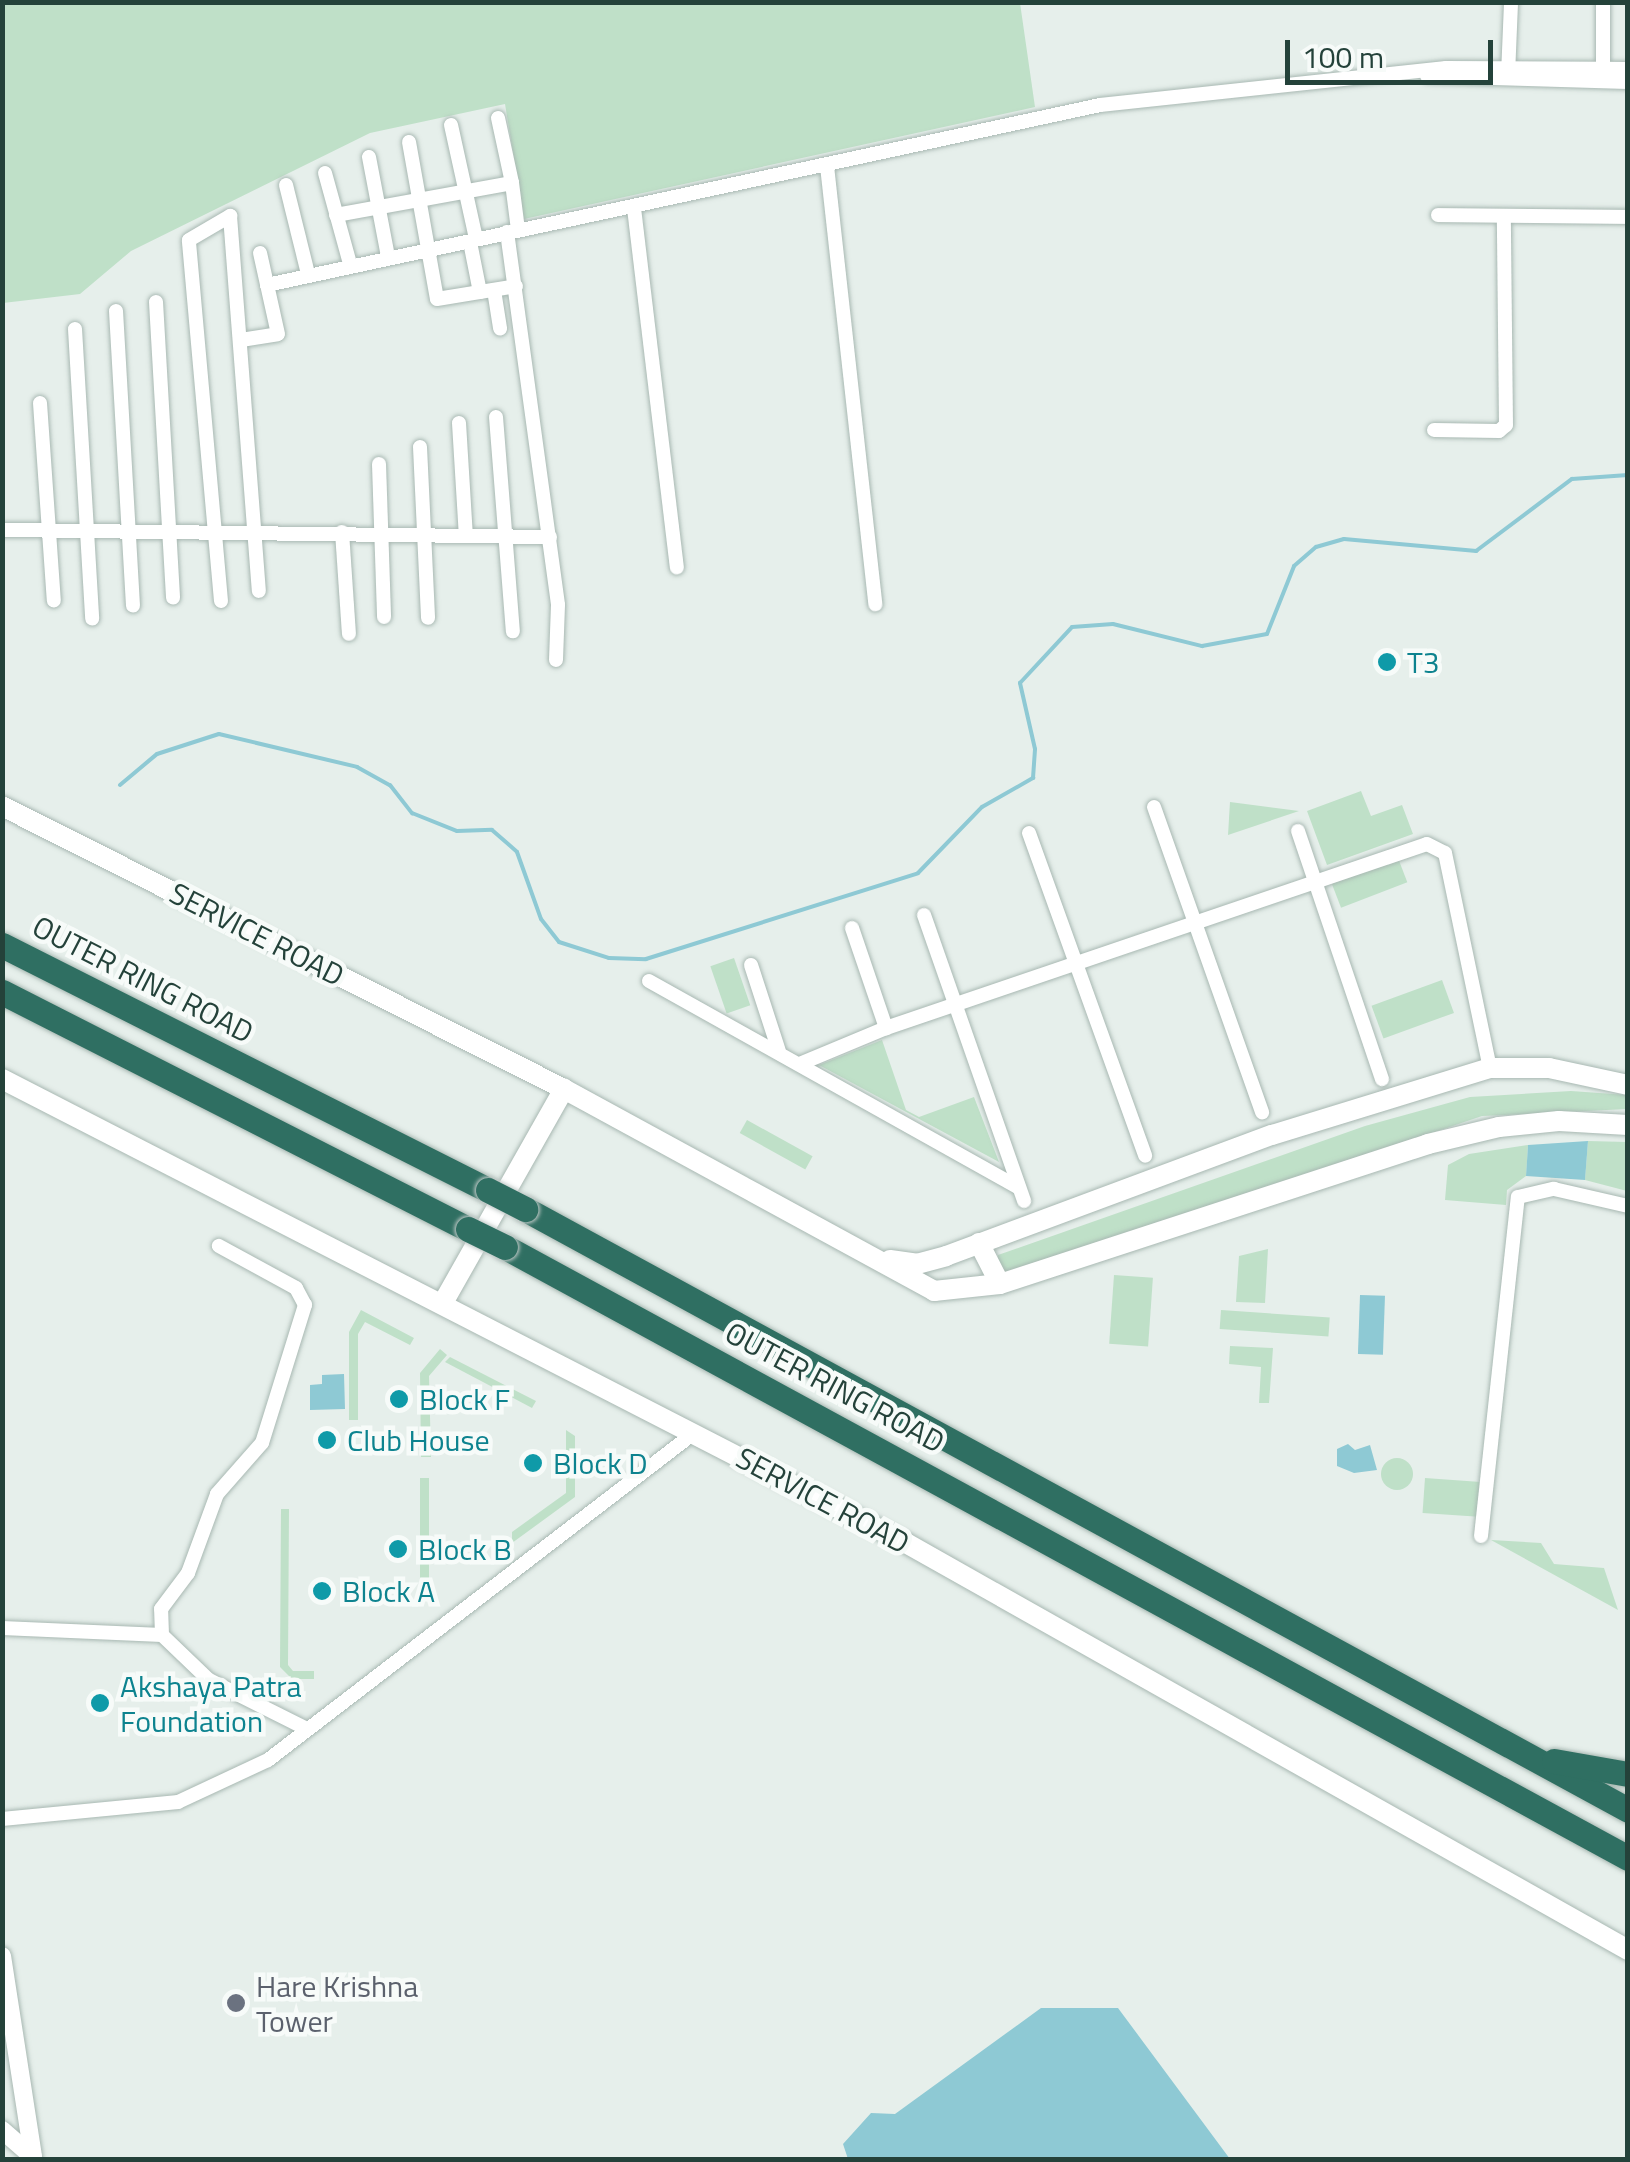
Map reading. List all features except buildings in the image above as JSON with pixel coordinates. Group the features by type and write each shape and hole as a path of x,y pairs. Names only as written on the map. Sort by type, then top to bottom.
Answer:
{"highway":[{"name":"OUTER RING ROAD","path":"2,945 525,1209 1628,1810"},
{"name":"OUTER RING ROAD","path":"2,992 505,1247 768,1387 1628,1858"},
{"path":"1536,1758 1628,1774"}],"main road":[{"name":"SERVICE ROAD","path":"2,806 564,1089 728,1183 883,1259 934,1292 1000,1284 1428,1144 1539,1123 1628,1126"},
{"path":"883,1259 917,1264 1272,1135 1490,1068 1549,1068 1628,1085"},
{"name":"SERVICE ROAD","path":"2,1079 444,1301 757,1465 1374,1802 1628,1950"},
{"path":"444,1301 564,1089"},
{"path":"980,1243 1000,1284"}],"street":[{"path":"1508,75 1511,2"},
{"path":"1603,69 1604,2"},
{"path":"1508,75 1628,69"},
{"path":"267,285 1100,105 1406,72 1628,82"},
{"path":"498,118 512,183 516,286 550,537 556,660"},
{"path":"451,124 473,241 500,329"},
{"path":"409,142 422,197 437,298 516,286"},
{"path":"369,156 388,256"},
{"path":"827,166 876,604"},
{"path":"324,172 350,264"},
{"path":"336,215 512,183"},
{"path":"286,185 308,274"},
{"path":"634,208 677,566"},
{"path":"1438,215 1628,216"},
{"path":"221,601 189,240 230,216 259,591"},
{"path":"1434,430 1500,431 1506,425 1504,217"},
{"path":"241,340 278,334 260,253"},
{"path":"156,302 172,528 173,598"},
{"path":"116,311 133,606"},
{"path":"75,328 92,619"},
{"path":"40,402 54,601"},
{"path":"496,417 509,536 513,631"},
{"path":"459,423 466,536"},
{"path":"420,448 428,618"},
{"path":"378,464 384,617"},
{"path":"2,530 217,528 550,537"},
{"path":"342,532 349,634"},
{"path":"1154,808 1198,922 1262,1112"},
{"path":"1298,830 1382,1078"},
{"path":"1029,833 1145,1156"},
{"path":"802,1063 886,1028 1427,844 1444,853 1490,1068"},
{"path":"649,982 802,1063 1021,1194 924,915"},
{"path":"852,928 886,1028"},
{"path":"751,965 779,1050"},
{"path":"1481,1536 1518,1197 1554,1189 1628,1206"},
{"path":"162,1635 161,1608 188,1573 216,1494 262,1444 305,1305 296,1288 219,1246"},
{"path":"2,1819 178,1802 268,1760 694,1433"},
{"path":"2,1628 162,1635 208,1680 305,1728"},
{"path":"2,1956 34,2158"},
{"path":"2,2130 34,2158"}],"green space":[{"path":"2,3 1020,3 1035,107 524,219 505,104 370,133 131,251 80,294 3,303"},
{"path":"1361,791 1371,816 1402,805 1413,834 1327,865 1307,811"},
{"path":"1230,802 1299,811 1228,835"},
{"path":"1398,858 1407,882 1341,908 1332,883"},
{"path":"734,958 750,1005 727,1013 710,966"},
{"path":"1442,980 1454,1013 1383,1039 1372,1006"},
{"path":"882,1040 906,1110 919,1117 974,1097 999,1162 819,1065"},
{"path":"1571,1091 1627,1095 1627,1109 1482,1116 1009,1276 996,1265 998,1255 1365,1126 1470,1097"},
{"path":"747,1120 813,1156 805,1169 740,1133"},
{"path":"1588,1141 1627,1142 1627,1191 1585,1180"},
{"path":"1528,1145 1526,1176 1507,1190 1506,1205 1445,1200 1448,1165 1469,1154"},
{"path":"1268,1249 1265,1303 1236,1302 1239,1256"},
{"path":"1114,1275 1153,1278 1148,1347 1109,1344"},
{"path":"361,1310 414,1338 410,1345 365,1322 358,1334 358,1420 349,1420 349,1332"},
{"path":"1221,1310 1330,1318 1328,1337 1220,1329"},
{"path":"1230,1346 1273,1348 1269,1403 1259,1403 1261,1367 1229,1364"},
{"path":"440,1349 447,1355 429,1376 431,1457 421,1457 420,1373"},
{"path":"450,1357 536,1401 532,1408 445,1362"},
{"path":"566,1430 575,1436 575,1497 512,1543 512,1532 566,1493"},
{"path":"1397,1458 1408,1463 1413,1474 1408,1485 1397,1490 1386,1485 1381,1474 1386,1463"},
{"path":"420,1478 429,1478 429,1597 420,1597"},
{"path":"1425,1478 1481,1482 1478,1517 1423,1513"},
{"path":"281,1509 289,1509 288,1665 293,1671 314,1671 314,1679 292,1679 280,1667"},
{"path":"1491,1540 1541,1543 1554,1564 1604,1568 1618,1610"}],"water":[{"path":"1588,1141 1585,1180 1526,1176 1528,1145"},
{"path":"1360,1295 1385,1296 1383,1355 1358,1354"},
{"path":"344,1374 345,1409 310,1410 310,1385 322,1384 322,1375"},
{"path":"1348,1444 1355,1450 1370,1445 1377,1470 1354,1473 1337,1466 1337,1449"},
{"path":"1041,2008 1118,2008 1230,2159 848,2159 843,2144 871,2113 895,2114"}],"waterway":[{"path":"120,785 157,754 219,734 357,767 390,785 412,813 457,831 492,830 517,852 541,919 559,942 609,958 646,959 918,873 982,807 1033,778 1035,749 1020,683 1072,627 1113,624 1202,646 1267,634 1294,566 1316,547 1344,539 1476,551 1572,479 1628,475"}],"place":[{"name":"T3","path":"1387,662"},
{"name":"Block F","path":"399,1399"},
{"name":"Club House","path":"327,1440"},
{"name":"Block D","path":"533,1463"},
{"name":"Block B","path":"398,1549"},
{"name":"Block A","path":"322,1591"},
{"name":"Akshaya Patra Foundation","path":"100,1703"},
{"name":"Hare Krishna Tower","path":"236,2003"}]}
